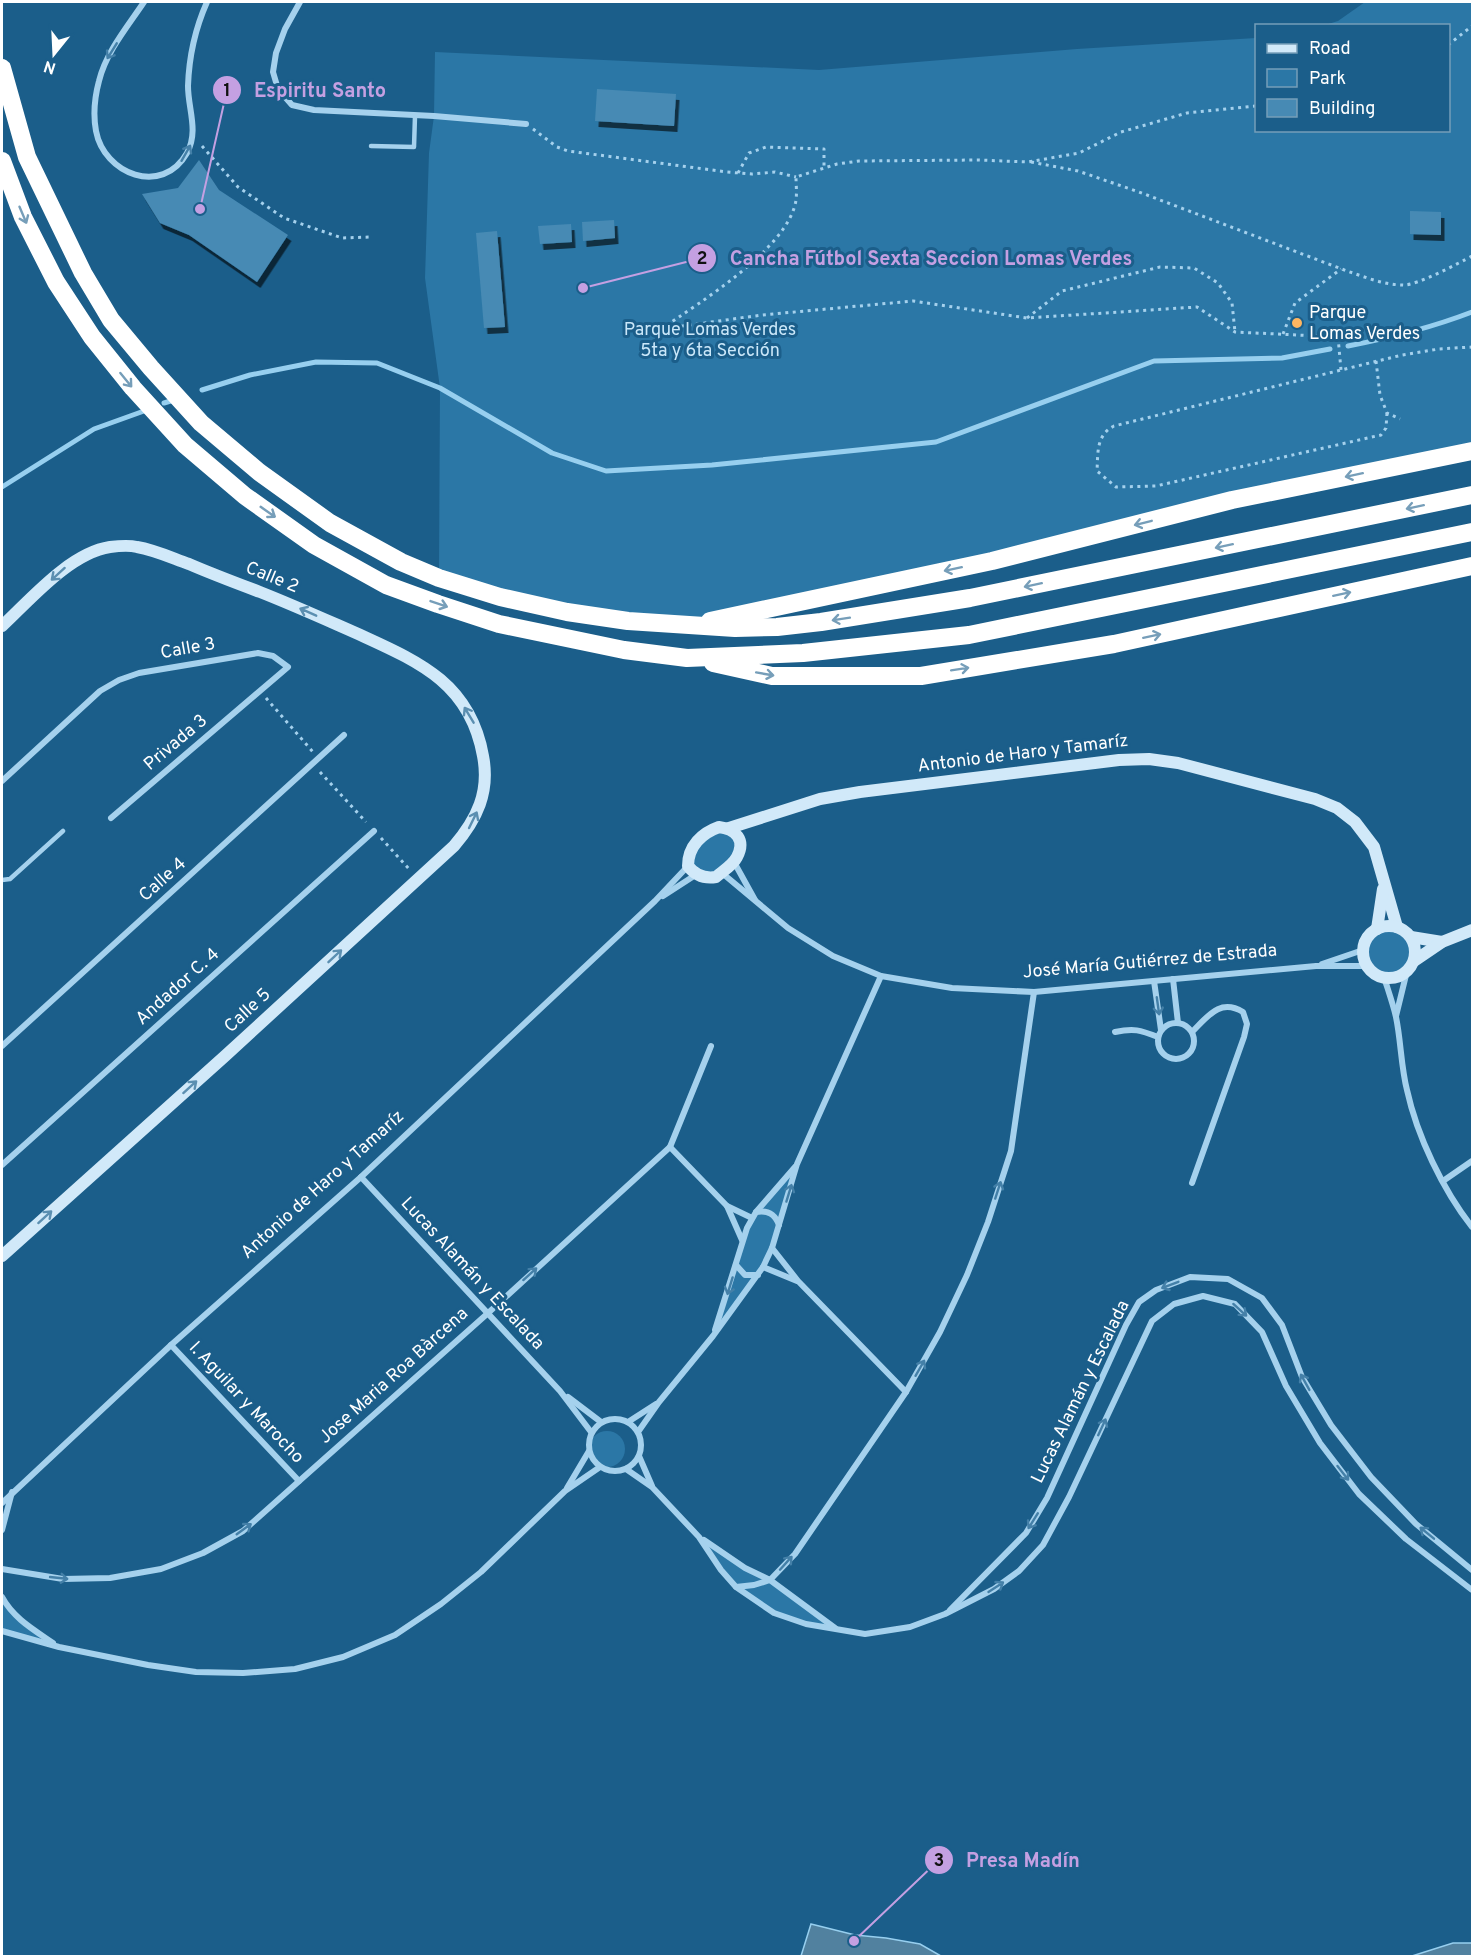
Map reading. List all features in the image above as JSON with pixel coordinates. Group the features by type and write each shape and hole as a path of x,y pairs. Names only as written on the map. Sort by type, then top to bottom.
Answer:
{"highway":[{"path":"2,68 27,157 83,273 111,320 201,423 259,472 330,523 401,562 439,578 500,597 567,612 628,621 735,628 777,627 970,598 1473,495"},
{"path":"2,161 23,217 56,282 92,337 185,446 245,496 315,545 386,585 499,624 624,650 687,658 772,676 921,676 1113,644 1473,566"},
{"path":"690,625 992,561 1232,500 1473,451"},
{"path":"687,658 803,652 969,635 1473,532"}],"street":[{"path":"144,2 108,58 99,81 95,118 99,142 107,156 115,164 137,176 147,177 173,170 186,154 193,135 188,87 191,49 198,21 207,2"},
{"path":"300,2 285,29 276,53 273,72 278,89 292,105 314,110 434,116 526,124"},
{"name":"Calle 2","path":"2,626 66,567 83,556 109,548 136,546 163,554 298,608 407,656 436,675 457,695 476,726 486,770"},
{"name":"Calle 3","path":"2,781 100,691 119,680 138,673 258,653 273,656 288,667 261,692"},
{"name":"Privada 3","path":"111,818 261,692"},
{"name":"Calle 4","path":"2,1046 344,735"},
{"name":"Antonio de Haro y Tamaríz","path":"729,828 820,799 860,792 1119,760 1149,759 1178,763 1315,799 1337,808 1355,822 1374,847 1397,927"},
{"name":"Calle 5","path":"2,1256 454,846 469,829 479,808 486,770"},
{"name":"Antonio de Haro y Tamaríz","path":"740,840 761,818"},
{"path":"719,827 729,828 740,840 738,856 716,877 710,878 693,870 691,851 700,838 711,830 719,827"},
{"name":"Andador C. 4","path":"2,1165 374,831"},
{"name":"José María Gutiérrez de Estrada","path":"734,861 757,904"},
{"name":"Antonio de Haro y Tamaríz","path":"2,1503 171,1345 362,1177 655,901 693,870"},
{"name":"Antonio de Haro y Tamaríz","path":"655,901 693,870"},
{"name":"José María Gutiérrez de Estrada","path":"721,873 788,928 833,956 881,976 952,988 1034,992 1316,966 1368,966"},
{"name":"Antonio de Haro y Tamaríz","path":"1377,929 1384,885"},
{"path":"1396,1016 1411,966 1416,950 1411,938 1397,927 1386,926 1377,929 1366,941 1363,950 1364,960 1368,966 1376,974 1396,977 1411,966 1442,942 1473,930"},
{"path":"1411,938 1442,942"},
{"name":"José María Gutiérrez de Estrada","path":"1316,966 1363,950"},
{"path":"638,1432 763,1268 772,1248 797,1164 881,976"},
{"path":"1384,977 1396,1016 1406,1090 1420,1135 1461,1213 1473,1227"},
{"path":"1173,979 1178,1023"},
{"path":"1154,981 1160,1034 1158,1046 1162,1054 1170,1059 1179,1060 1193,1050 1195,1041 1192,1032 1186,1026 1178,1023 1168,1024 1160,1034"},
{"path":"736,1587 770,1580 795,1554 906,1392 940,1332 967,1275 988,1222 1011,1151 1034,992"},
{"path":"1192,1032 1219,1008 1233,1006 1243,1012 1247,1024 1192,1183"},
{"path":"1115,1032 1130,1029 1160,1034"},
{"name":"Jose Maria Roa Bàrcena","path":"2,1569 63,1579 110,1578 161,1569 203,1553 243,1531 487,1314 670,1147 711,1046"},
{"path":"670,1147 727,1206 742,1240"},
{"path":"1443,1181 1473,1161"},
{"path":"713,1336 742,1240 752,1218 797,1164"},
{"name":"Lucas Alamán y Escalada","path":"362,1177 560,1391 591,1432"},
{"path":"727,1206 752,1218"},
{"path":"756,1212 764,1210 771,1213 779,1226"},
{"path":"772,1248 798,1281 906,1392"},
{"path":"736,1265 745,1275 758,1275"},
{"path":"763,1268 798,1281"},
{"name":"Lucas Alamán y Escalada","path":"945,1614 1026,1533 1047,1498 1126,1325 1139,1302 1156,1290 1190,1277 1228,1279 1262,1298 1282,1325 1302,1377 1331,1425 1371,1477 1416,1524 1473,1570"},
{"name":"Lucas Alamán y Escalada","path":"626,1469 652,1487 699,1537 721,1570 736,1587 774,1613 806,1624 866,1634 910,1627 945,1614 994,1589 1019,1571 1043,1545 1069,1497 1152,1321 1174,1304 1203,1296 1235,1304 1262,1332 1286,1386 1320,1443 1359,1494 1406,1539 1473,1590"},
{"name":"I. Aguilar y Marocho","path":"171,1345 299,1481"},
{"name":"Lucas Alamán y Escalada","path":"560,1391 601,1422"},
{"path":"628,1422 659,1402"},
{"path":"608,1419 628,1422 638,1432 641,1440 639,1456 626,1469 610,1471 600,1467 589,1451 588,1442 591,1432 601,1422 608,1419"},
{"path":"566,1491 589,1451"},
{"name":"Lucas Alamán y Escalada","path":"639,1456 652,1487"},
{"path":"2,1631 59,1647 196,1672 243,1673 295,1669 343,1657 395,1635 441,1604 481,1572 566,1491 600,1467"},
{"path":"2,1530 12,1492"},
{"name":"Lucas Alamán y Escalada","path":"699,1537 737,1563 770,1580 838,1630"},
{"path":"2,1597 7,1606 29,1627 59,1647"}],"lane":[{"path":"371,146 414,147 415,116"},
{"path":"2,880 10,879 63,831"}],"path":[{"path":"1450,44 1473,26"},
{"path":"1028,162 1079,153 1121,132 1187,113 1255,106"},
{"path":"526,124 557,147 568,151 738,173 775,172 796,177 824,167 859,161 1028,162 1088,174 1341,269 1405,286 1448,269 1473,256"},
{"path":"193,135 238,188 284,218 342,238 371,237"},
{"path":"738,173 749,153 766,147 824,149 824,167"},
{"path":"796,177 796,201 785,227 742,272 660,329 762,315 913,301 1027,318 1197,307 1235,333 1338,337 1341,370"},
{"path":"1027,318 1062,291 1160,267 1194,268 1218,283 1232,303 1235,333"},
{"path":"1283,335 1295,303 1341,269"},
{"path":"1376,362 1380,395 1386,413 1386,428 1381,435 1156,486 1116,487 1097,471 1098,445 1108,429 1114,426 1376,362 1439,349 1473,347"},
{"path":"1386,413 1400,419"},
{"path":"261,692 319,759"}],"green space":[{"name":"Parque Lomas Verdes 5ta y 6ta Sección","path":"1365,2 1472,2 1472,450 690,625 628,621 439,578 440,388 425,278 429,153 434,116 435,52 819,70 1077,49 1255,38 1255,132 1450,132 1450,24 1328,24 1338,21"},
{"path":"729,828 740,847 716,877 692,871 694,845"},
{"path":"1389,926 1399,928 1407,934 1413,942 1415,952 1413,962 1407,970 1399,976 1389,978 1379,976 1371,970 1365,962 1363,952 1365,942 1371,934 1379,928"},
{"path":"797,1164 763,1267 713,1336 747,1228"},
{"path":"607,1431 620,1436 625,1449 620,1462 607,1467 594,1462 589,1449 594,1436"},
{"path":"699,1537 770,1580 838,1630 774,1613 736,1587"},
{"path":"2,1597 7,1606 59,1647 2,1631"}],"shaded area":[{"path":"811,1924 855,1935 920,1944 941,1956 801,1956"},
{"path":"1453,1943 1472,1943 1472,1956 1412,1956"}],"building":[{"path":"597,89 676,94 674,126 595,121"},
{"path":"199,160 219,190 288,235 257,282 189,235 160,223 142,194 178,188"},
{"path":"1410,211 1441,212 1441,235 1410,234"},
{"path":"614,220 615,238 583,241 582,222"},
{"path":"571,224 572,242 540,244 538,226"},
{"path":"497,231 505,327 484,328 476,233"}],"waterway":[{"path":"1348,346 1411,332 1472,312"},
{"path":"202,390 250,375 316,362 377,363 440,388 552,453 606,471 712,465 936,442 1154,361 1282,358 1330,349"},
{"path":"164,403 174,400"},
{"path":"2,487 94,429 144,411"}],"place":[{"name":"Espiritu Santo","path":"200,209"},
{"name":"Cancha Fútbol Sexta Seccion Lomas Verdes","path":"583,288"},
{"name":"Parque Lomas Verdes","path":"1297,323"},
{"name":"Presa Madín","path":"854,1941"}]}
